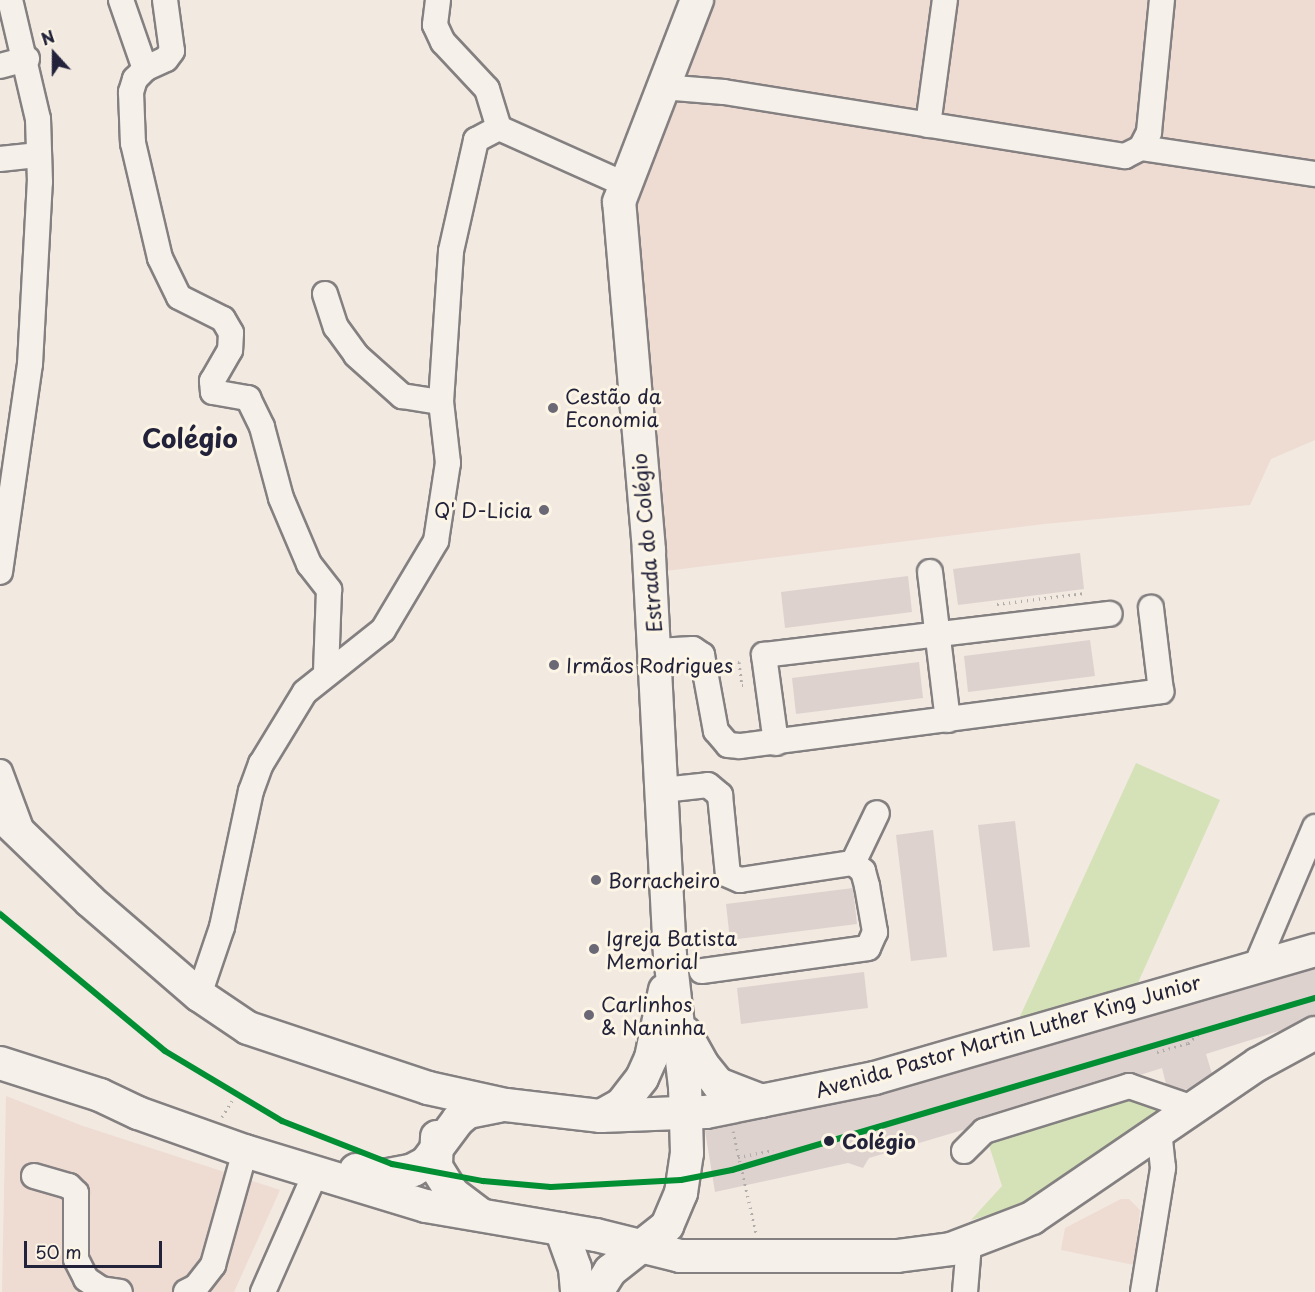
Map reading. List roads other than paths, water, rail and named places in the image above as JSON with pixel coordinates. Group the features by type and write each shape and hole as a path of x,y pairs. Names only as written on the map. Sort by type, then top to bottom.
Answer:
{"main road":[{"name":"Estrada do Colégio","path":"597,1292 610,1270 667,1226 681,1193 687,1114 679,1020 670,956 656,651 620,228 624,184 697,0"},
{"name":"Avenida Pastor Martin Luther King Junior","path":"0,814 199,995 248,1028 351,1065 506,1105 601,1116 687,1114 766,1102 875,1078 1315,950"},
{"name":"Estrada do Colégio","path":"601,1116 630,1097 651,1058 670,956"},
{"path":"679,1020 711,1076 724,1089 766,1102"},
{"path":"0,1063 100,1095 245,1151 426,1206 643,1246 680,1256 897,1256 969,1244 1032,1218 1268,1058 1315,1033"},
{"path":"351,1065 429,1101 436,1111 439,1128 435,1152 436,1167 452,1193 481,1216"},
{"path":"100,1095 226,1111 367,1174 398,1175 426,1163 448,1129 468,1112 506,1105"},
{"path":"561,1230 574,1268 577,1292"}],"street":[{"path":"0,573 30,364 38,258 38,119 27,59 10,0"},
{"path":"121,0 156,64"},
{"path":"165,0 172,51 135,79 131,92 133,143 160,258 179,297 223,320 231,333 230,350 212,381 213,392 248,398 262,427 281,498 309,564 329,590 327,672"},
{"path":"438,0 435,25 443,42 488,89 499,128"},
{"path":"928,124 945,0"},
{"path":"1141,148 1149,132 1162,0"},
{"path":"0,66 27,59"},
{"path":"662,87 724,92 1125,156 1141,148 1315,174"},
{"path":"499,128 624,184"},
{"path":"199,995 222,927 261,764 305,692 327,672 367,646 383,630 436,541 448,463 441,402 451,250 471,153 476,140 499,128"},
{"path":"0,159 39,155"},
{"path":"325,294 336,327 356,355 402,396 441,402"},
{"path":"930,572 948,720"},
{"path":"656,651 693,649 702,655 720,740 740,746 1161,691 1151,608"},
{"path":"776,742 764,655 1110,614"},
{"path":"0,772 26,839"},
{"path":"663,790 708,785 720,795 728,875 740,880 853,863"},
{"path":"853,863 877,813"},
{"path":"1256,966 1315,827"},
{"path":"702,971 867,948 875,932 863,872 853,863"},
{"path":"964,1151 984,1131 1129,1086 1193,1108"},
{"path":"1143,1292 1163,1168 1159,1131"},
{"path":"186,1292 196,1287 213,1265 245,1151"},
{"path":"263,1292 315,1174"},
{"path":"34,1176 69,1186 76,1193 76,1259 86,1279 101,1289 120,1292"},
{"path":"965,1292 969,1244"}],"place":[{"name":"Cestão da Economia","path":"553,408"},
{"name":"Q' D-Licia","path":"544,510"},
{"name":"Irmãos Rodrigues","path":"554,665"},
{"name":"Borracheiro","path":"596,880"},
{"name":"Igreja Batista Memorial","path":"594,949"},
{"name":"Carlinhos & Naninha","path":"589,1015"},
{"name":"Colégio","path":"829,1141"}],"district":[{"name":"Colégio","path":"190,438"}]}
